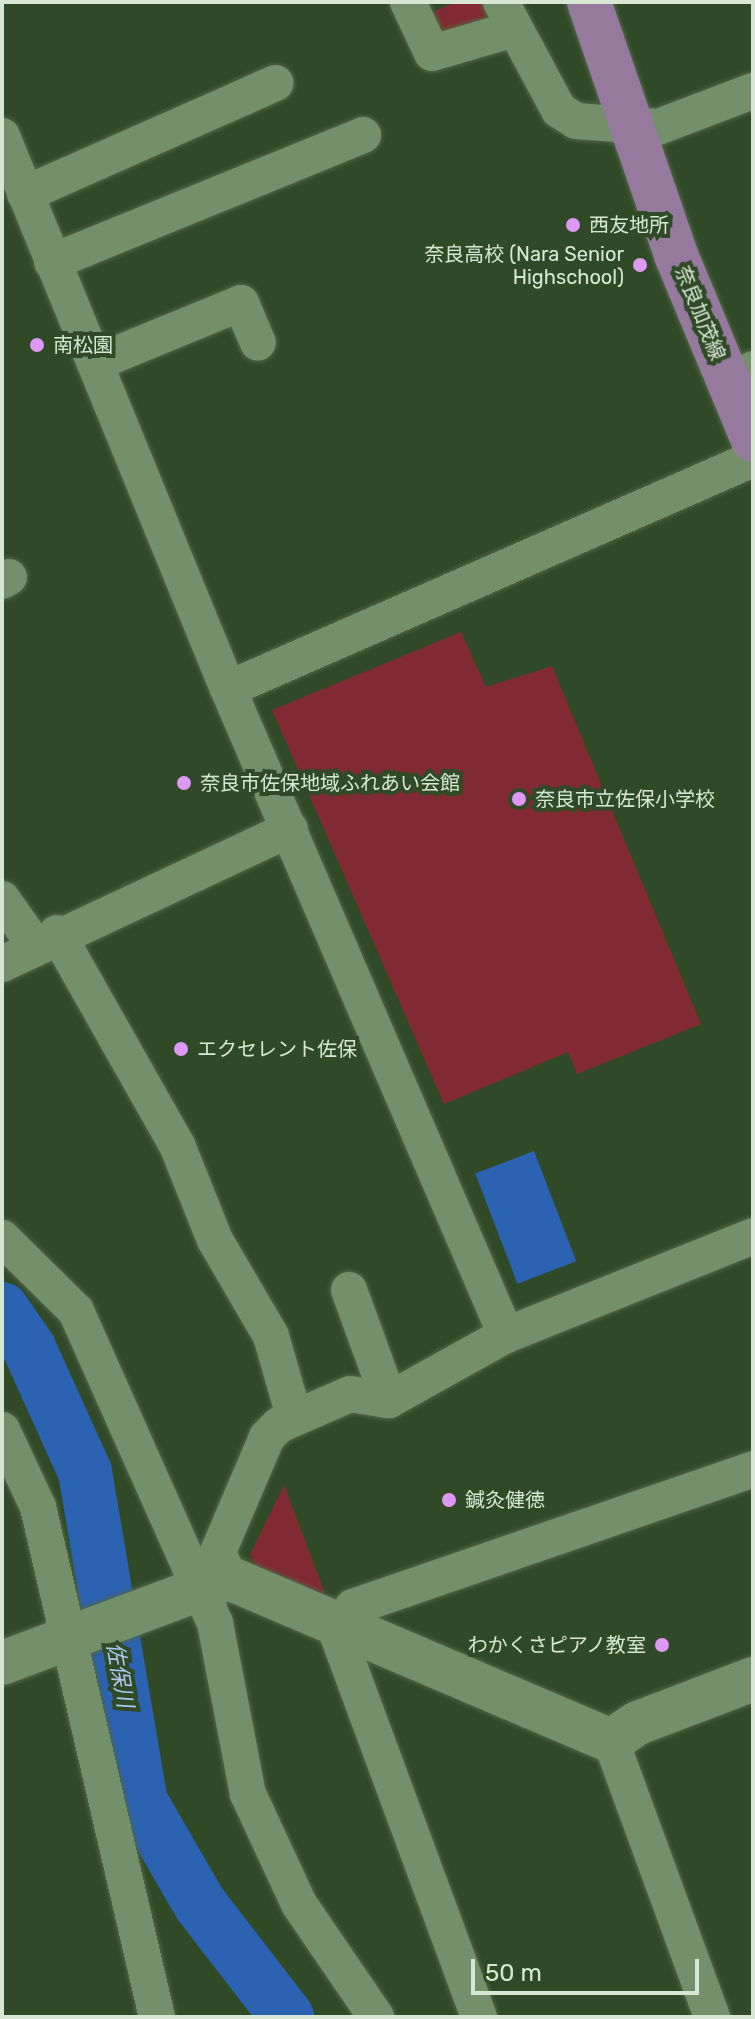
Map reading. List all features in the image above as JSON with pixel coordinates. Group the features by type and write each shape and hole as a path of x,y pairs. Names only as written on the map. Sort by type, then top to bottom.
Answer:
{"main road":[{"name":"奈良加茂線","path":"589,2 631,127 740,375 753,440"}],"street":[{"path":"408,2 432,53 507,16 559,110 576,121 658,127 753,91"},
{"path":"25,194 275,83"},
{"path":"52,262 363,135"},
{"path":"2,136 228,689 506,1335"},
{"path":"95,363 241,303 258,343"},
{"path":"228,689 753,459"},
{"path":"2,964 45,939 290,829"},
{"path":"2,899 45,939 177,1145 215,1240 271,1336 294,1416"},
{"path":"376,2017 299,1904 248,1794 215,1584 218,1552 267,1437 294,1416 350,1394 389,1400 506,1335 753,1236"},
{"path":"2,1238 76,1311 215,1584"},
{"path":"349,1290 389,1400"},
{"path":"2,1430 38,1507 157,2017"},
{"path":"335,1628 353,1607 753,1469"},
{"path":"2,1663 215,1584 335,1628 611,1741 753,1679"},
{"path":"335,1628 479,2017"},
{"path":"611,1741 710,2016"}],"shaded area":[{"path":"455,2 493,2 510,22 440,41 429,14"},
{"path":"461,632 486,687 552,666 701,1024 577,1074 568,1052 444,1104 272,710"},
{"path":"284,1485 332,1612 263,1585 250,1555"}],"water":[{"path":"534,1151 576,1261 517,1284 475,1174"}],"waterway":[{"name":"佐保川","path":"2,1309 29,1348 85,1472 141,1802 200,1904 287,2017"}],"place":[{"name":"西友地所","path":"573,225"},
{"name":"奈良高校 (Nara Senior Highschool)","path":"640,265"},
{"name":"南松園","path":"37,345"},
{"name":"奈良市佐保地域ふれあい会館","path":"184,783"},
{"name":"奈良市立佐保小学校","path":"519,799"},
{"name":"エクセレント佐保","path":"181,1049"},
{"name":"鍼灸健徳","path":"449,1500"},
{"name":"わかくさピアノ教室","path":"662,1645"}]}
